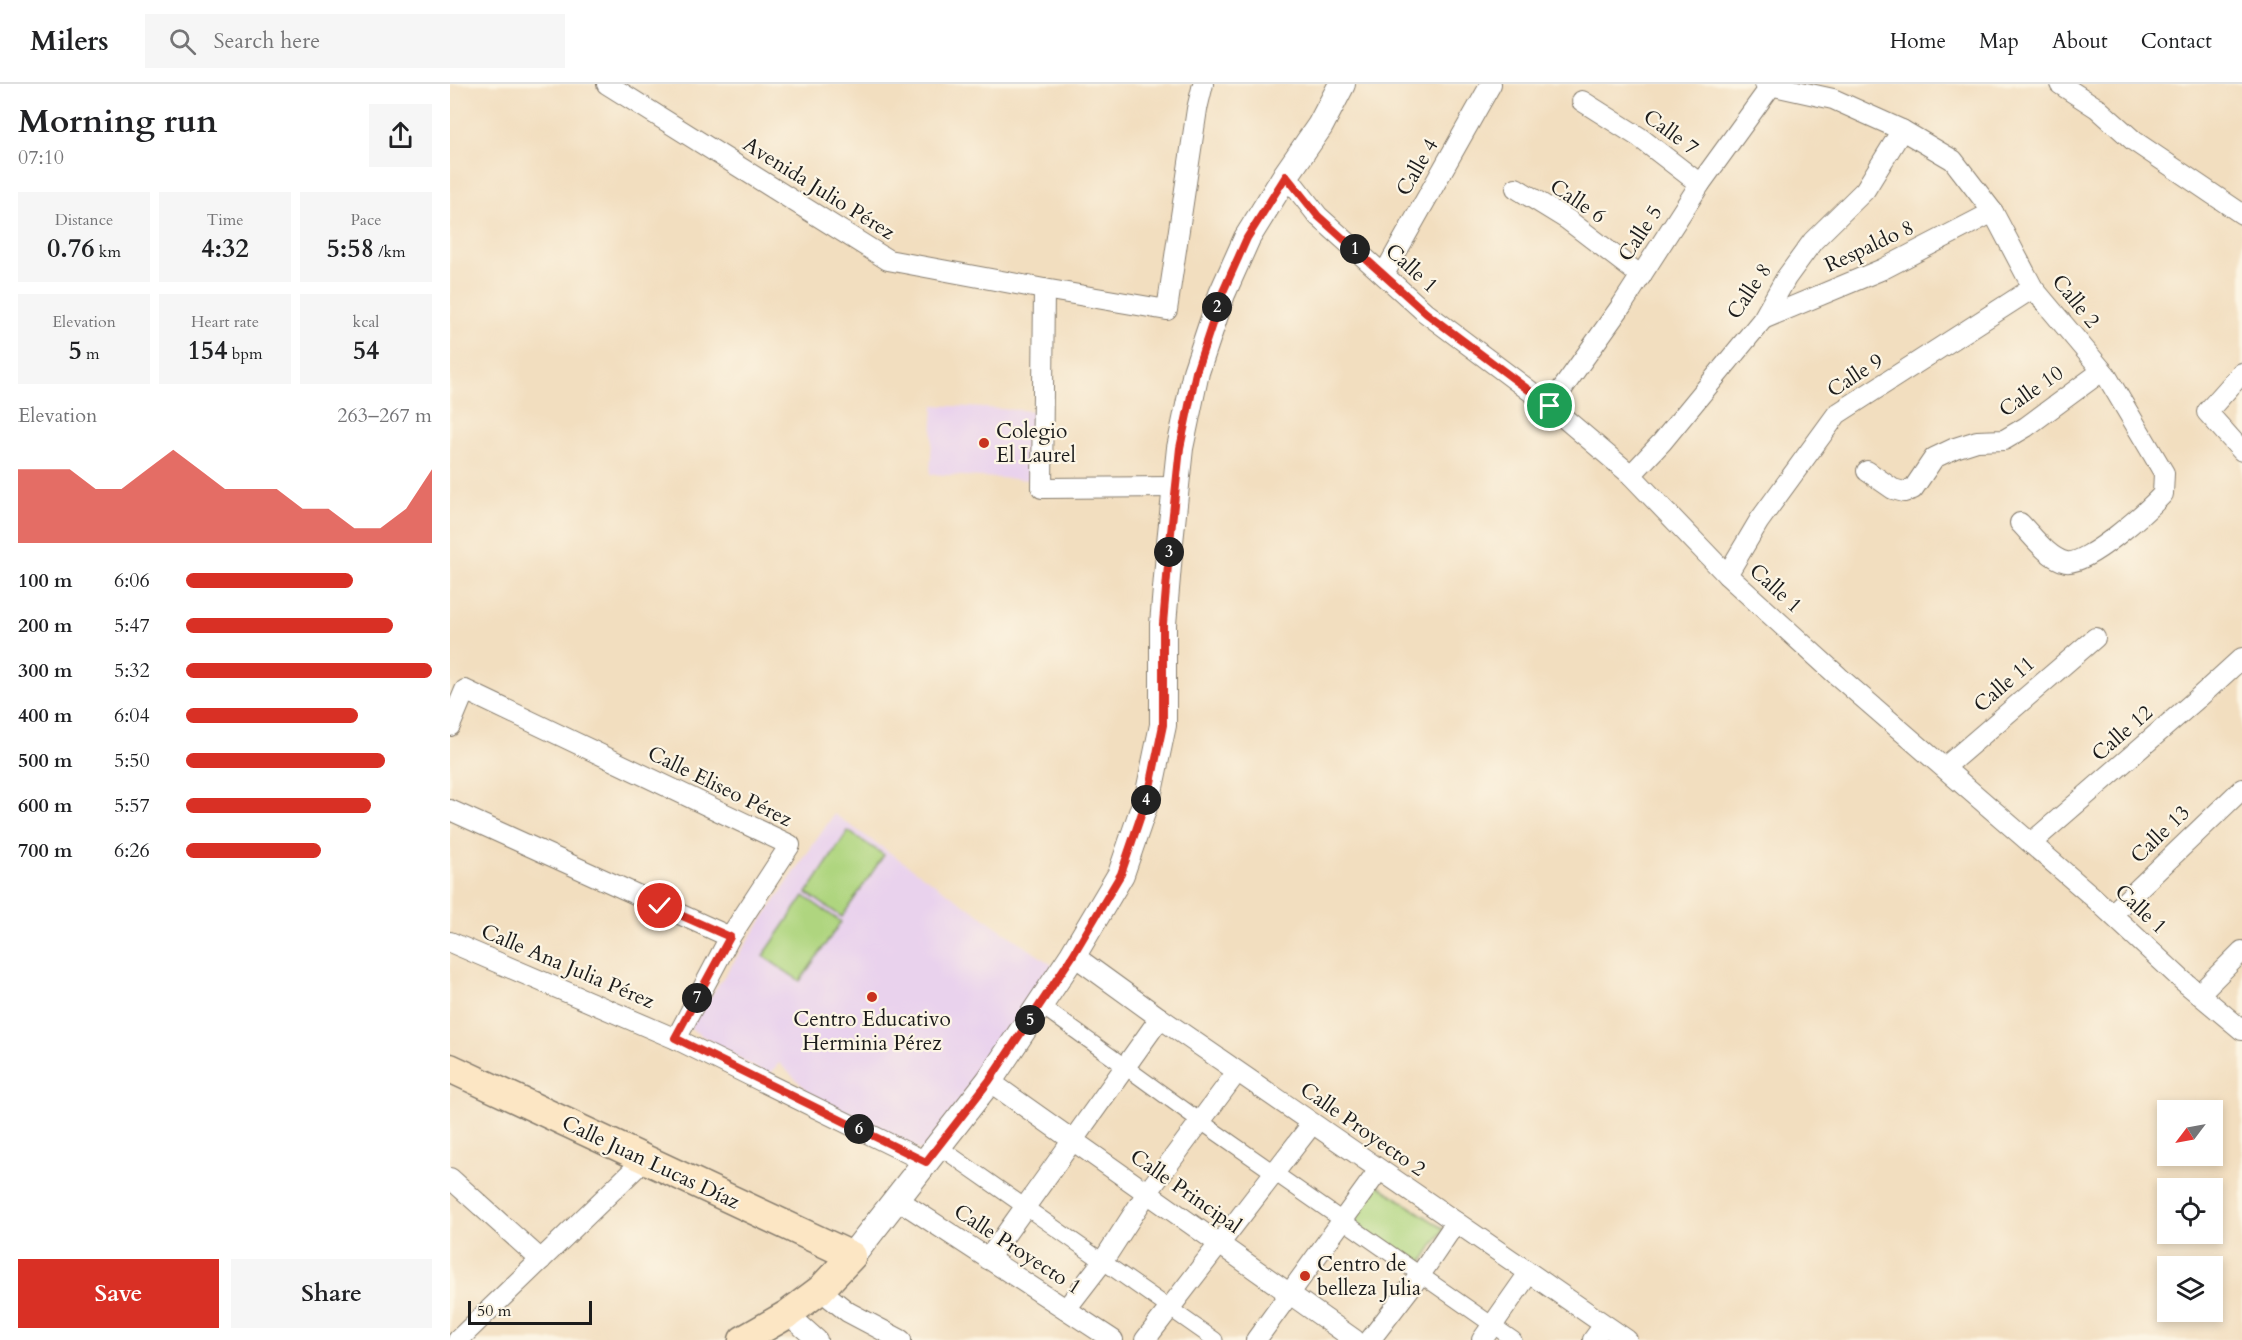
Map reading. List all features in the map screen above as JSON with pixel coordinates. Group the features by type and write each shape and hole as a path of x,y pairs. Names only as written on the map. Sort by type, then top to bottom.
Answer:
{"main road":[{"name":"Calle Juan Lucas Díaz","path":"450,1068 852,1256"},
{"path":"743,1340 788,1314 820,1290 852,1256"}],"street":[{"name":"Avenida Julio Pérez","path":"607,84 888,260 1044,290 1167,310 1197,109 1203,84"},
{"path":"852,1256 989,1081 1073,955 1121,874 1149,792 1163,725 1163,624 1180,448 1196,372 1218,304 1247,238 1320,126 1342,84"},
{"name":"Calle 4","path":"1384,274 1491,84"},
{"path":"2060,84 2097,108 2142,147 2242,214"},
{"name":"Calle 2","path":"1768,85 1833,99 1902,130 1953,160 1993,212 2033,288 2102,371 2164,473 2163,494 2125,529 2074,563 2063,561 2049,553 2020,523"},
{"name":"Calle 5","path":"1550,406 1641,276 1768,85"},
{"name":"Calle 7","path":"1582,100 1639,137 1701,184"},
{"name":"Calle 8","path":"1631,475 1662,442 1763,319 1786,278 1813,241 1865,190 1902,130"},
{"name":"Calle 1","path":"1286,176 1318,216 1426,313 1550,406 1631,475 1727,575 1839,677 2242,1030"},
{"name":"Calle 6","path":"1516,188 1568,220 1641,276"},
{"name":"Respaldo 8","path":"1763,319 1883,269 1993,212"},
{"name":"Calle 9","path":"1727,575 1759,521 1837,414 2033,288"},
{"path":"1044,290 1042,488 1176,487"},
{"name":"Calle 10","path":"1866,471 1893,489 1904,492 1913,489 1934,458 1977,441 2004,440 2026,427 2102,371"},
{"path":"2242,373 2207,412 2242,451"},
{"name":"Calle 11","path":"1944,767 2095,638"},
{"name":"Calle 12","path":"2031,843 2242,658"},
{"name":"Calle Eliseo Pérez","path":"450,726 465,690 790,844 730,937 675,1038"},
{"name":"Calle 13","path":"2112,914 2242,789"},
{"path":"450,810 730,937"},
{"name":"Calle Ana Julia Pérez","path":"450,942 675,1038 932,1154"},
{"path":"2199,994 2242,951"},
{"name":"Calle Proyecto 2","path":"1073,955 1160,1018 1529,1273 1599,1332 1627,1340"},
{"path":"1040,1005 1200,1121 1420,1275 1487,1332 1514,1340"},
{"path":"988,1258 1160,1018"},
{"path":"1066,1310 1103,1261 1147,1193 1237,1071"},
{"name":"Calle Principal","path":"989,1081 1355,1340"},
{"path":"1145,1340 1312,1124"},
{"path":"932,1154 1024,1207 1215,1340"},
{"path":"450,1333 457,1340 645,1159"},
{"path":"1256,1340 1379,1170"},
{"path":"450,1178 541,1260"},
{"name":"Calle Proyecto 1","path":"897,1199 1113,1340"},
{"path":"1370,1340 1420,1275 1456,1222"},
{"path":"1487,1332 1529,1273"},
{"path":"820,1290 848,1312 901,1340"},
{"path":"788,1314 817,1340"}],"shaded area":[{"name":"Colegio El Laurel","path":"934,405 1037,411 1034,480 930,474"},
{"name":"Centro Educativo Herminia Pérez","path":"834,814 1055,967 923,1152 811,1094 779,1063 769,1076 689,1028"}],"green space":[{"path":"848,831 884,855 842,917 807,893"},
{"path":"804,896 841,922 800,981 763,956"},
{"path":"1376,1184 1444,1229 1418,1269 1352,1222"}],"place":[{"name":"Colegio El Laurel","path":"984,443"},
{"name":"Centro Educativo Herminia Pérez","path":"872,997"},
{"name":"Centro de belleza Julia","path":"1305,1276"}],"route":[{"path":"660,906 730,937 675,1038 926,1162 989,1081 1073,955 1121,874 1149,792 1163,725 1163,624 1170,542 1180,448 1196,372 1222,294 1247,238 1286,176 1318,216 1426,313 1550,406"}]}
